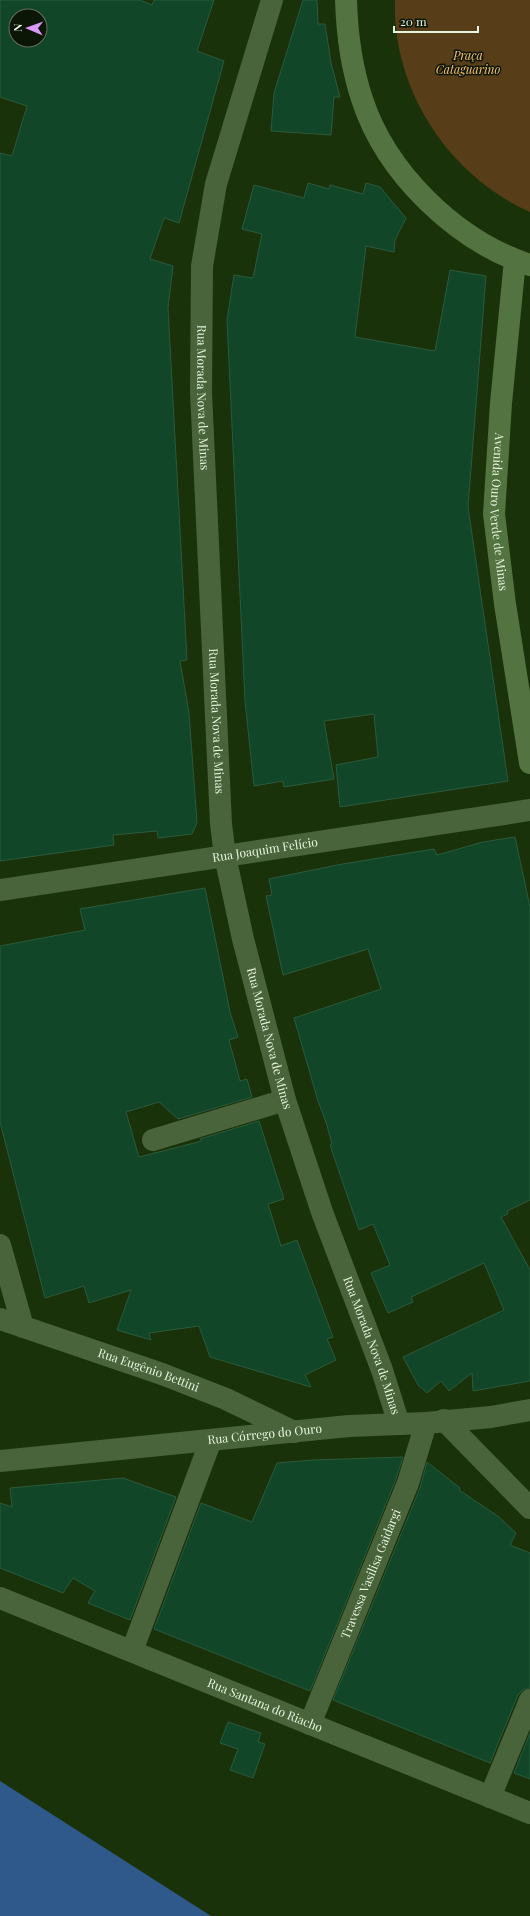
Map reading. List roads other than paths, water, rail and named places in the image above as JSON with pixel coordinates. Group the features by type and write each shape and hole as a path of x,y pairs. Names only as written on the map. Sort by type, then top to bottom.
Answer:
{"street":[{"name":"Rua Morada Nova de Minas","path":"272,0 216,184 202,266 201,399 221,824 225,856 243,939 285,1100 322,1212 382,1370 399,1424"},
{"path":"346,0 346,27 352,64 362,100 378,135 398,167 423,196 450,221 481,243 522,263"},
{"name":"Avenida Ouro Verde de Minas","path":"522,263 501,403 494,514 505,604 530,763"},
{"name":"Rua Joaquim Felício","path":"0,890 530,810"},
{"path":"153,1140 285,1100"},
{"path":"0,1245 23,1327"},
{"name":"Rua Eugênio Bettini","path":"0,1319 162,1374 226,1399 294,1432"},
{"name":"Rua Córrego do Ouro","path":"0,1461 294,1432 491,1417 530,1410"},
{"path":"435,1421 530,1508"},
{"name":"Travessa Vasilisa Gaidargi","path":"310,1724 408,1483 435,1421"},
{"path":"132,1651 211,1440"},
{"name":"Rua Santana do Riacho","path":"0,1598 530,1813"},
{"path":"490,1797 530,1700"}],"water":[{"path":"0,1781 211,1916 0,1916"}],"park label":[{"name":"Praça Cataguarino","path":"468,63"}]}
